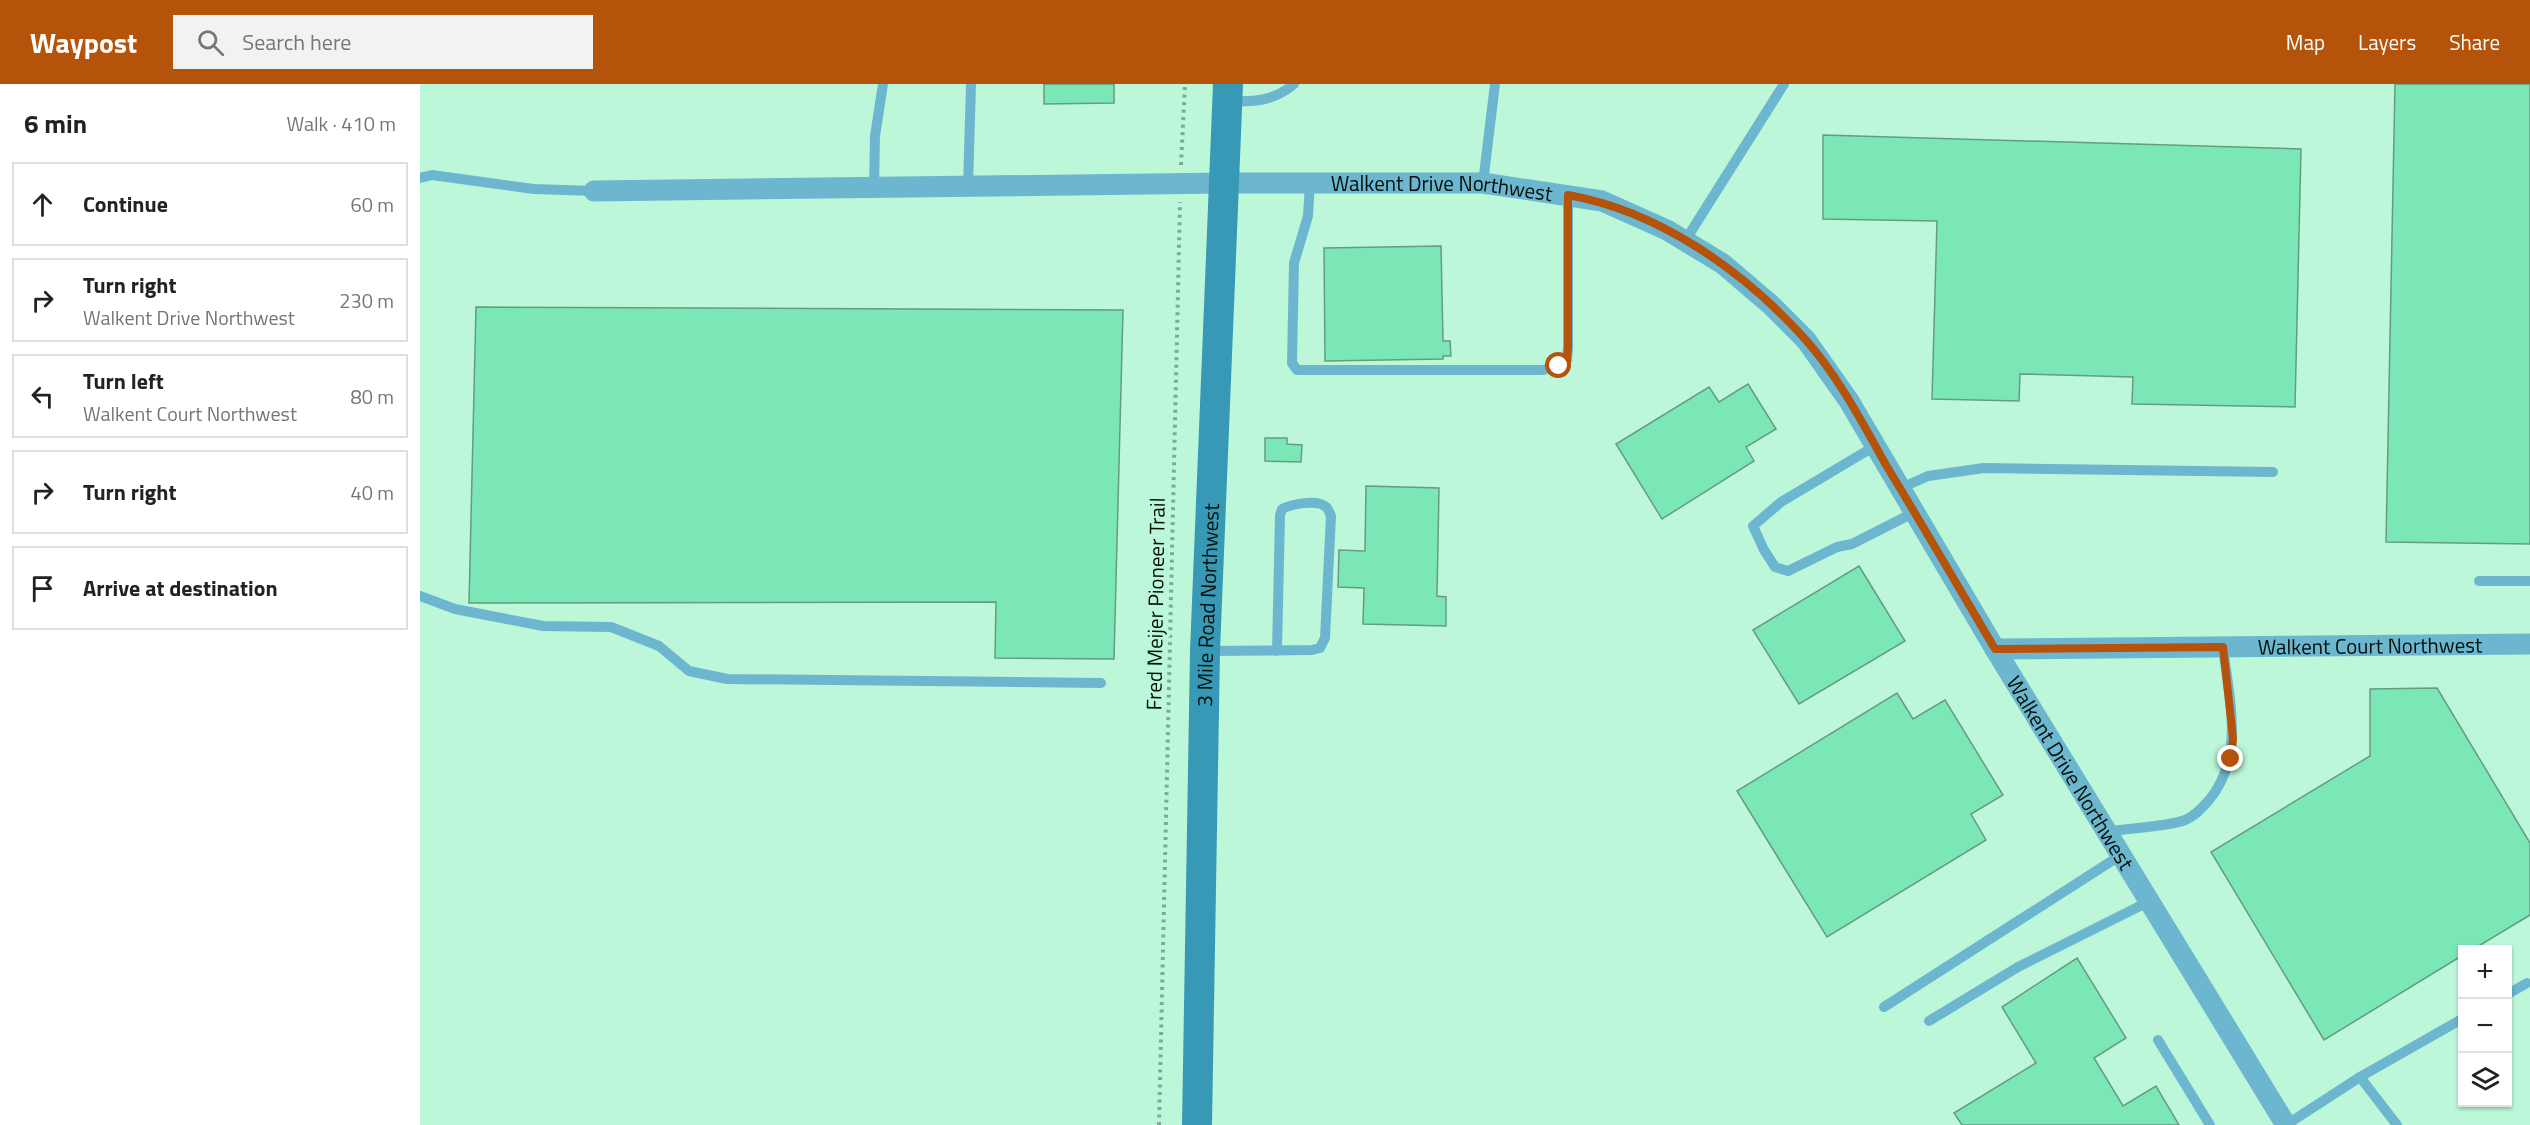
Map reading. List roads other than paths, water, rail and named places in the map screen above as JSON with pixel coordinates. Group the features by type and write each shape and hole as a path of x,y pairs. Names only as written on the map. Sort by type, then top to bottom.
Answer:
{"main road":[{"name":"3 Mile Road Northwest","path":"1197,1125 1205,651 1228,92"}],"street":[{"name":"Walkent Drive Northwest","path":"594,191 1225,183 1483,183 1602,201 1684,241 1723,264 1771,304 1806,340 1849,401 1995,649 2286,1125"},
{"name":"Walkent Court Northwest","path":"1995,649 2530,644"}],"lane":[{"path":"874,188 875,136 883,84"},
{"path":"968,187 971,84"},
{"path":"1228,92 1257,102 1285,91 1294,84"},
{"path":"1483,183 1495,84"},
{"path":"1684,241 1784,84"},
{"path":"420,178 432,175 534,189 594,191"},
{"path":"1310,183 1308,216 1294,263 1292,363 1297,370 1543,370 1559,366 1567,360 1568,347 1568,195"},
{"path":"1875,446 1781,502 1753,526 1764,550 1775,567 1788,571 1837,547 1852,544 1914,512"},
{"path":"1900,488 1928,476 1984,468 2273,472"},
{"path":"1205,651 1277,651 1320,648 1325,638 1331,516 1327,507 1320,503 1288,505 1282,509 1280,515 1277,651"},
{"path":"2479,581 2530,581"},
{"path":"420,596 455,609 543,626 611,627 659,646 689,671 727,679 1101,683"},
{"path":"2107,832 2185,820 2202,809 2218,789 2231,759 2233,738 2223,647"},
{"path":"1884,1007 2121,855"},
{"path":"1929,1021 2018,967 2150,901"},
{"path":"2512,992 2527,983"},
{"path":"2286,1125 2360,1077 2458,1022"},
{"path":"2158,1040 2210,1125"},
{"path":"2360,1077 2397,1125"}]}
